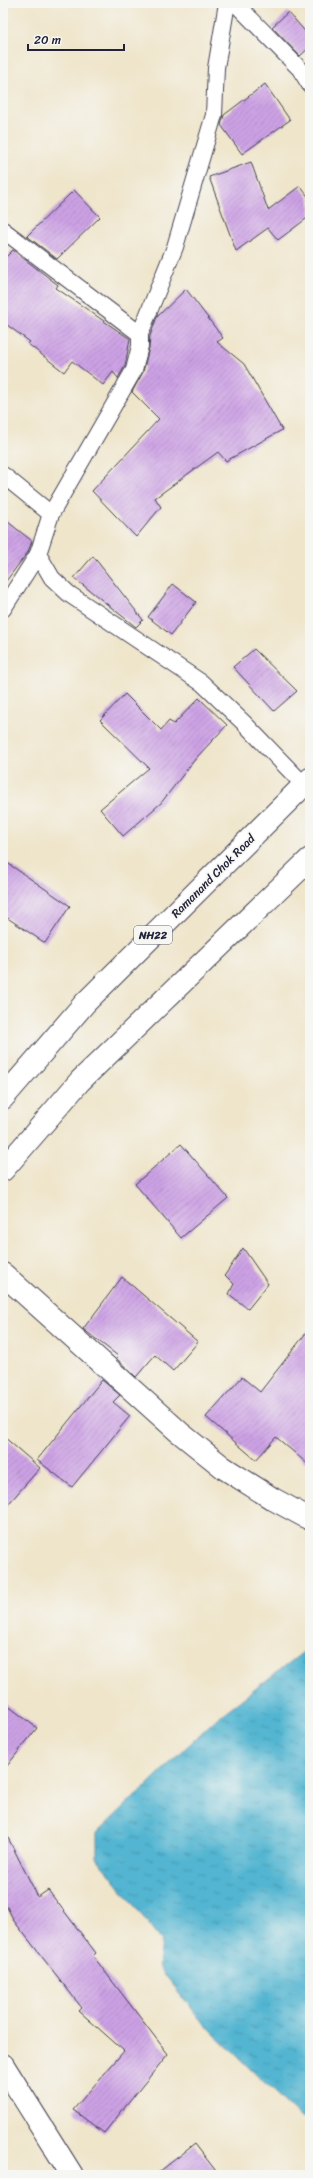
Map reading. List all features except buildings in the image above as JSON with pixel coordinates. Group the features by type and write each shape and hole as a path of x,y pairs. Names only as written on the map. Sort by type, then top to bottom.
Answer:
{"main road":[{"name":"Ramanand Chok Road","path":"3,1098 86,1003 307,782"},
{"path":"3,1170 80,1082 310,859"},
{"path":"3,1274 178,1432 224,1468 273,1499 310,1519"},
{"path":"3,2065 72,2175"}],"lane":[{"path":"3,609 38,554 51,514 134,370 140,346 140,334 175,247 214,115 216,68 227,3"},
{"path":"235,3 300,69 310,85"},
{"path":"3,230 140,334"},
{"path":"3,475 51,514"},
{"path":"38,554 52,578 69,594 202,683 307,782"}],"water":[{"path":"310,1647 310,2121 301,2118 204,2024 159,1967 162,1941 97,1858 97,1833 216,1719"}]}
